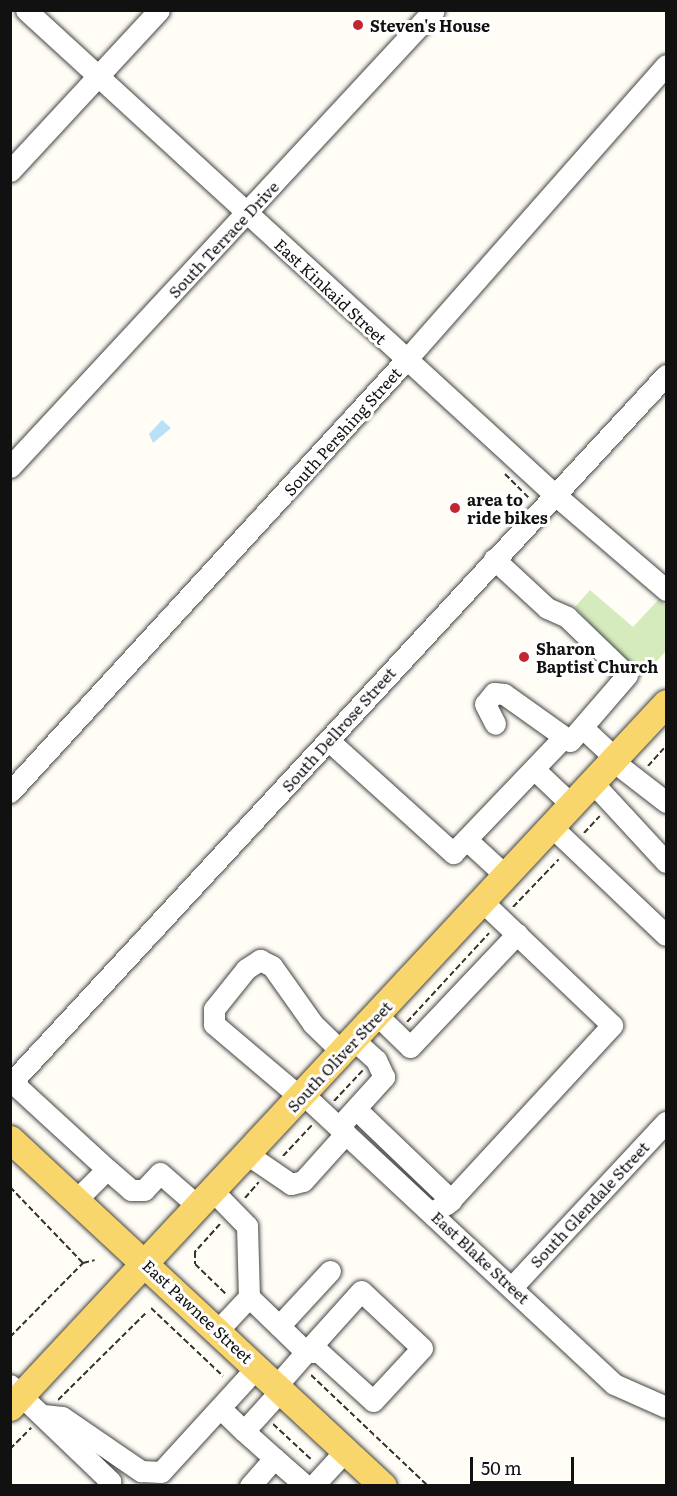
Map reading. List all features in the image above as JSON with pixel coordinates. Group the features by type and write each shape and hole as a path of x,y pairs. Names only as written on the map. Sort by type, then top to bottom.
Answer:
{"main road":[{"name":"South Oliver Street","path":"14,1396 147,1263 666,703"},
{"name":"East Pawnee Street","path":"10,1139 147,1263 383,1485"}],"street":[{"name":"East Kinkaid Street","path":"26,10 553,494 666,590"},
{"path":"10,171 159,10"},
{"name":"South Terrace Drive","path":"10,467 434,10"},
{"name":"South Pershing Street","path":"10,792 406,360 666,65"},
{"name":"South Dellrose Street","path":"11,1083 553,494 666,375"},
{"path":"494,559 626,672 626,681 570,741 561,740 504,694 494,693 485,704 495,724"},
{"path":"583,728 614,760 666,802"},
{"path":"328,740 447,851 456,853 561,740"},
{"path":"534,769 572,805"},
{"path":"593,783 666,862"},
{"path":"552,827 666,934"},
{"path":"468,841 506,876"},
{"path":"432,1212 451,1200 612,1025 482,902"},
{"path":"377,1015 410,1047 517,934"},
{"name":"East Blake Street","path":"348,1046 313,1024 272,966 260,960 246,969 214,1009 214,1024 343,1129 614,1384 666,1407"},
{"path":"247,1155 291,1184 303,1181 356,1109 384,1077 376,1060 348,1046"},
{"path":"11,1083 131,1190 144,1190 160,1173 247,1226 249,1297 306,1352 319,1352 373,1401 422,1348 361,1291 306,1352 272,1381 220,1408 161,1473 141,1471 62,1417 43,1415"},
{"path":"356,1109 451,1200"},
{"name":"South Glendale Street","path":"512,1287 666,1122"},
{"path":"77,1199 107,1168"},
{"path":"279,1326 330,1271"},
{"path":"218,1330 249,1297"},
{"path":"244,1431 272,1381"},
{"path":"14,1396 43,1415 111,1484"},
{"path":"220,1408 306,1485"},
{"path":"313,1485 345,1450"},
{"path":"249,1485 274,1458"}],"path":[{"path":"502,472 528,496 520,505"},
{"path":"10,1187 83,1263"},
{"path":"10,1337 83,1263 95,1260"},
{"path":"10,1449 147,1312"}],"green space":[{"path":"590,590 633,627 659,599 666,606 666,651 641,678 575,607"}],"water":[{"path":"162,420 171,428 153,443 149,434"}],"place":[{"name":"Steven's House","path":"358,25"},
{"name":"area to ride bikes","path":"455,508"},
{"name":"Sharon Baptist Church","path":"524,657"}]}
